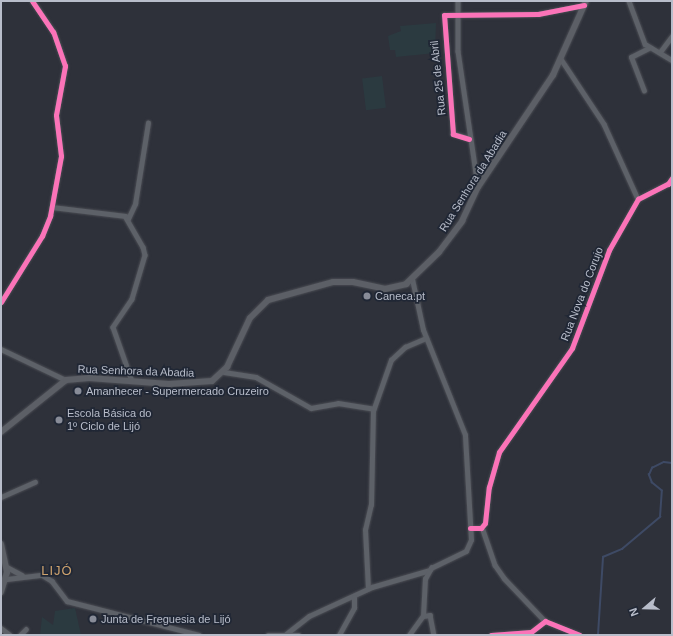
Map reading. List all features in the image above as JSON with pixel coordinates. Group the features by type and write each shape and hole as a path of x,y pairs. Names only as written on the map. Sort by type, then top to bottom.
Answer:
{"main road":[{"name":"Rua Senhora da Abadia","path":"1,432 66,380 196,383 212,380 224,372 253,313 268,300 333,282 353,282 384,289 412,279 462,221 478,187 561,59 585,3"},
{"path":"1,544 7,567 7,579 1,592"}],"street":[{"path":"1,302 42,236 52,207 61,156 56,115 65,66 53,32 32,1"},
{"name":"Rua 25 de Abril","path":"458,1 455,14 469,139 478,187"},
{"path":"629,1 648,48"},
{"path":"455,14 538,14 585,3"},
{"name":"Rua 25 de Abril","path":"455,14 444,15 442,24 453,134 469,139"},
{"path":"660,52 672,36"},
{"path":"644,91 631,57 648,48 660,52 672,60"},
{"path":"561,59 604,124 638,200 668,184 672,178"},
{"path":"128,219 135,204 148,123"},
{"name":"Rua Nova do Corujo","path":"482,527 499,452 572,348 609,250 638,200"},
{"path":"52,207 128,219"},
{"path":"128,219 145,255 132,299 113,327 132,381"},
{"path":"286,634 322,609 354,598 368,589 430,570 466,551 470,528 464,430 426,338 412,279"},
{"path":"368,589 365,530 371,505 374,409 390,360 405,347 426,338"},
{"path":"1,349 66,380"},
{"path":"224,372 256,377 311,408 338,403 374,409"},
{"path":"1,497 35,482"},
{"path":"470,528 482,527 499,572 545,621 579,635"},
{"path":"7,567 22,574 42,576 52,581 67,601 199,635"},
{"path":"409,635 423,616 425,579 430,570"},
{"path":"7,579 22,574"},
{"path":"339,635 354,608 354,598"},
{"path":"423,616 430,615 434,635"},
{"path":"491,635 531,632 545,621"},
{"path":"1,628 10,635"},
{"path":"20,635 26,629"},
{"path":"268,635 299,635"}],"shaded area":[{"path":"436,23 435,53 396,57 395,50 390,50 388,36 401,31 400,26"},
{"path":"382,76 386,108 366,110 362,78"},
{"path":"75,608 81,635 40,635 42,617 53,625 55,611"}],"waterway":[{"path":"598,635 603,557 622,549 660,517 662,491 652,483 649,475 652,468 664,462 672,463"}],"cycle path":[{"path":"1,302 42,236 50,216 61,156 56,115 65,66 53,32 32,1"},
{"path":"469,139 453,134 444,15 538,14 584,5"},
{"path":"470,528 481,528 485,523 489,487 499,452 572,348 609,250 638,199 668,184 672,178"},
{"path":"491,635 531,632 545,621 579,635"}],"place":[{"name":"Caneca.pt","path":"367,296"},
{"name":"Amanhecer - Supermercado Cruzeiro","path":"78,391"},
{"name":"Escola Básica do 1º Ciclo de Lijó","path":"59,420"},
{"name":"Junta de Freguesia de Lijó","path":"93,619"}],"district":[{"name":"LIJÓ","path":"57,571"}]}
